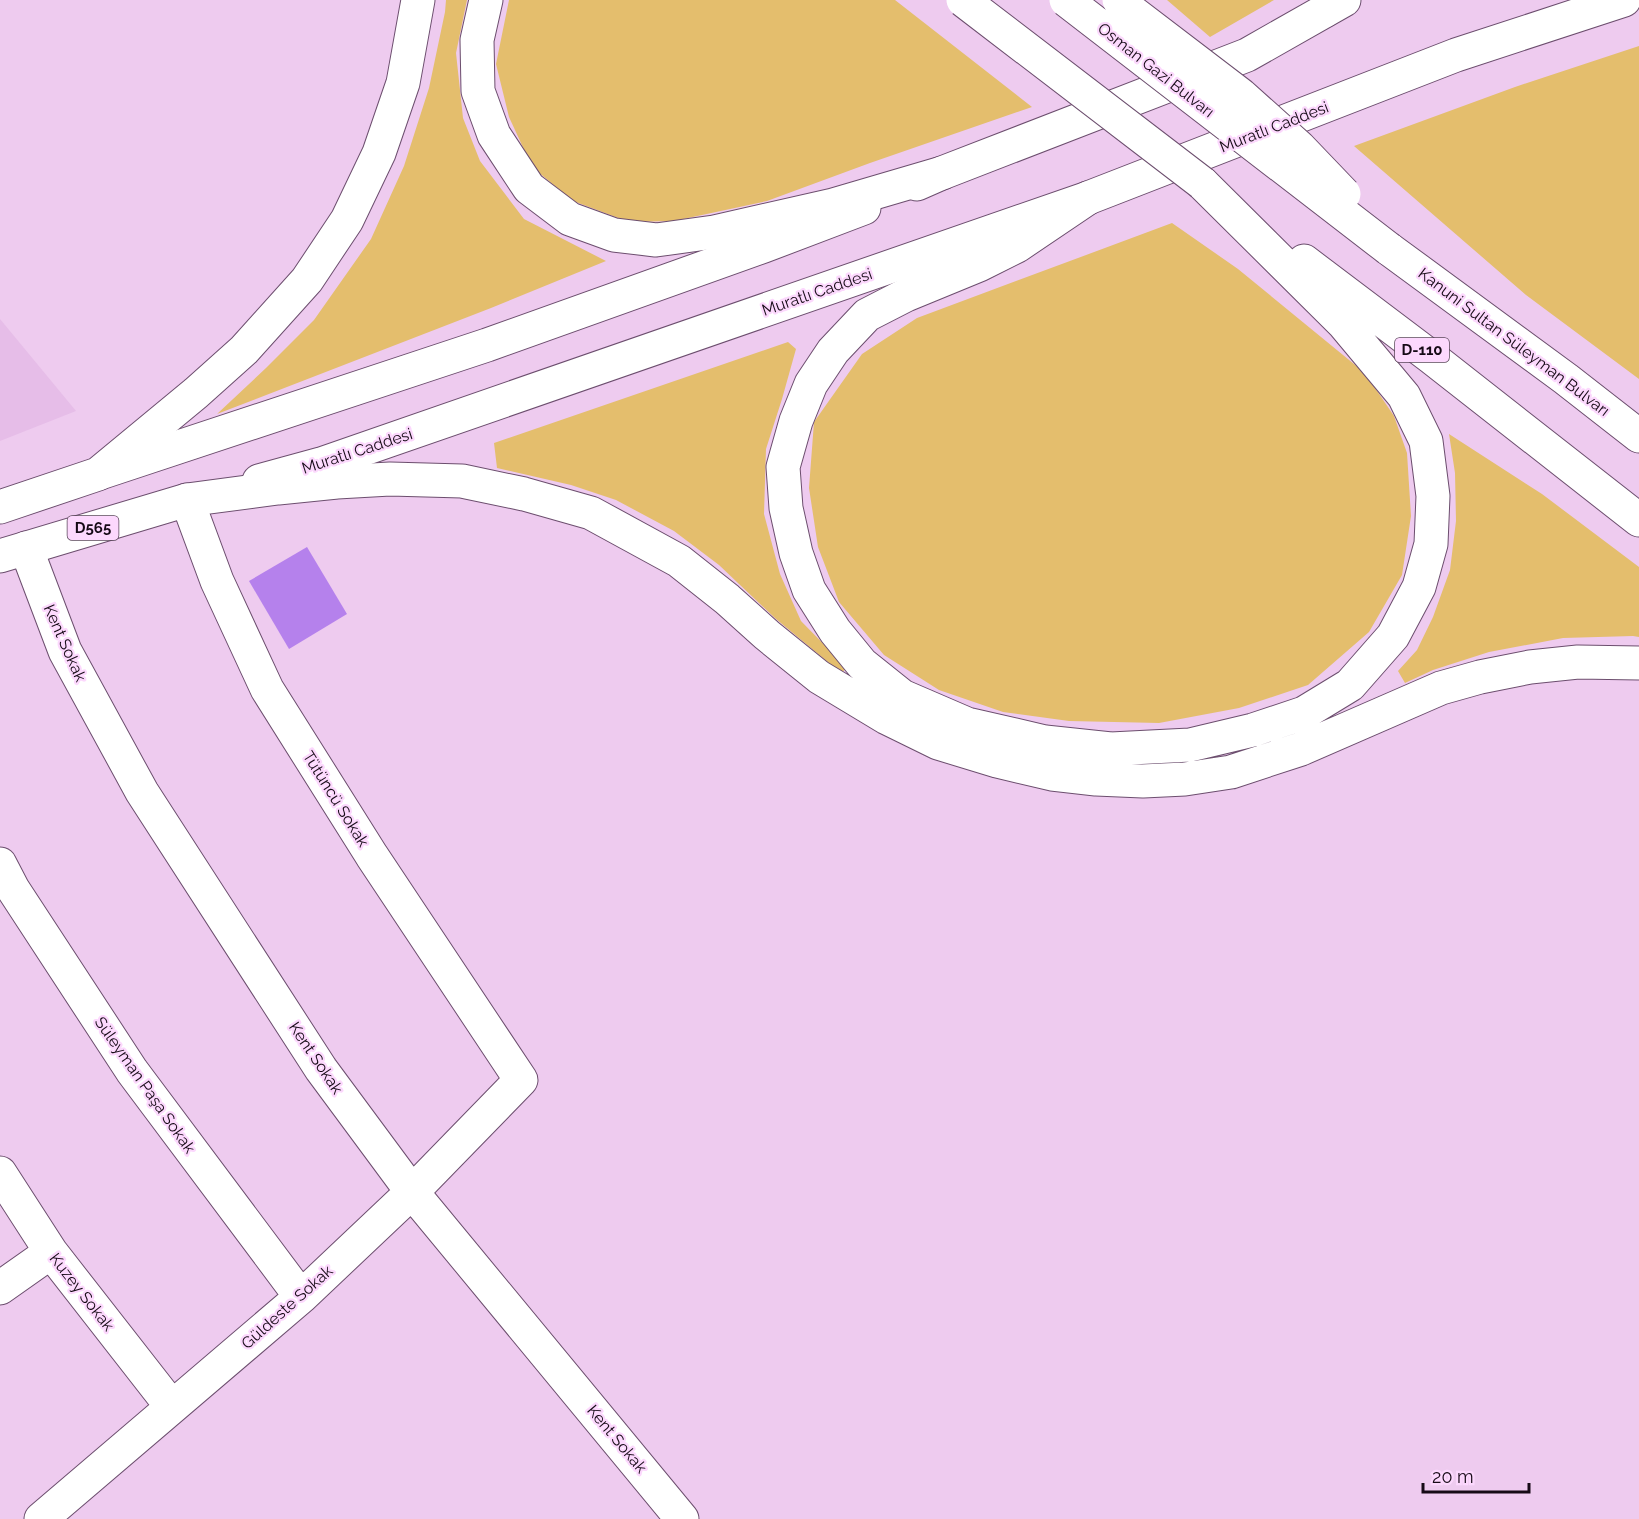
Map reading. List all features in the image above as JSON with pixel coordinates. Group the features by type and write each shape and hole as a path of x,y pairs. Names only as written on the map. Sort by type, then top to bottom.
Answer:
{"main road":[{"path":"98,474 244,350 307,280 347,219 379,153 403,83 417,0"},
{"path":"486,0 477,40 478,91 494,135 529,188 570,219 614,235 656,240 714,232 833,205 942,173"},
{"name":"D-110","path":"963,0 1431,357 1639,520"},
{"name":"Osman Gazi Bulvarı","path":"1066,0 1389,249"},
{"path":"1119,0 1240,95 1299,147 1348,199 1389,249"},
{"name":"Muratlı Caddesi","path":"13,552 187,500 321,464 1088,198 1456,56 1624,0"},
{"path":"0,507 487,345 764,246 854,212 942,173 1247,55 1336,4"},
{"path":"1088,198 1017,246 979,265 906,295 867,315 833,351 811,384 796,421 783,467 786,508 796,553 809,590 835,632 862,664 902,696 967,724 1045,742 1111,749 1190,745 1253,730 1304,713 1350,685 1393,636 1419,587 1431,544 1433,496 1426,441 1404,396 1342,323 1202,183"},
{"name":"Kanuni Sultan Süleyman Bulvarı","path":"1389,249 1566,379 1639,436"},
{"path":"1566,379 1639,420"},
{"path":"187,500 338,482 390,479 462,481 524,494 591,513 679,561 819,677 887,718 938,743 997,761 1052,774 1096,779 1143,781 1231,772 1301,749 1441,688 1480,677 1530,667 1578,662 1639,663"},
{"name":"Tütüncü Sokak","path":"187,500 217,581 267,689 372,856 521,1080"},
{"name":"Kent Sokak","path":"13,552 142,792 321,1069 412,1192 682,1519"},
{"name":"Süleyman Paşa Sokak","path":"0,864 13,889 132,1071 301,1297"},
{"name":"Güldeste Sokak","path":"41,1519 301,1297 412,1192 521,1080"},
{"name":"Kuzey Sokak","path":"0,1173 51,1252 172,1407"},
{"path":"0,1288 51,1252"}],"shaded area":[{"path":"446,0 467,0 456,53 463,118 480,161 524,219 606,261 217,414 314,320 371,239 404,166 429,88"},
{"path":"509,0 895,0 1032,107 767,201 674,221 629,222 573,201 532,167 509,117 496,64"},
{"path":"1167,0 1274,0 1210,37"},
{"path":"1639,46 1639,379 1526,295 1354,146 1515,87"},
{"path":"1172,223 1238,269 1365,373 1394,416 1407,453 1411,516 1402,575 1369,632 1308,685 1239,708 1159,723 1069,721 1003,712 939,690 884,655 839,602 818,547 809,488 814,422 862,354 917,318"},
{"path":"0,319 76,411 0,441"},
{"path":"788,342 796,349 766,449 764,514 780,574 801,621 847,668 841,673 776,619 719,565 674,531 616,500 571,485 497,468 494,443"},
{"path":"1449,434 1542,494 1639,567 1639,637 1563,638 1489,652 1433,670 1405,683 1398,671 1417,650 1433,617 1450,570 1456,521 1455,473"}],"building":[{"path":"307,547 347,614 289,649 249,581"}]}
